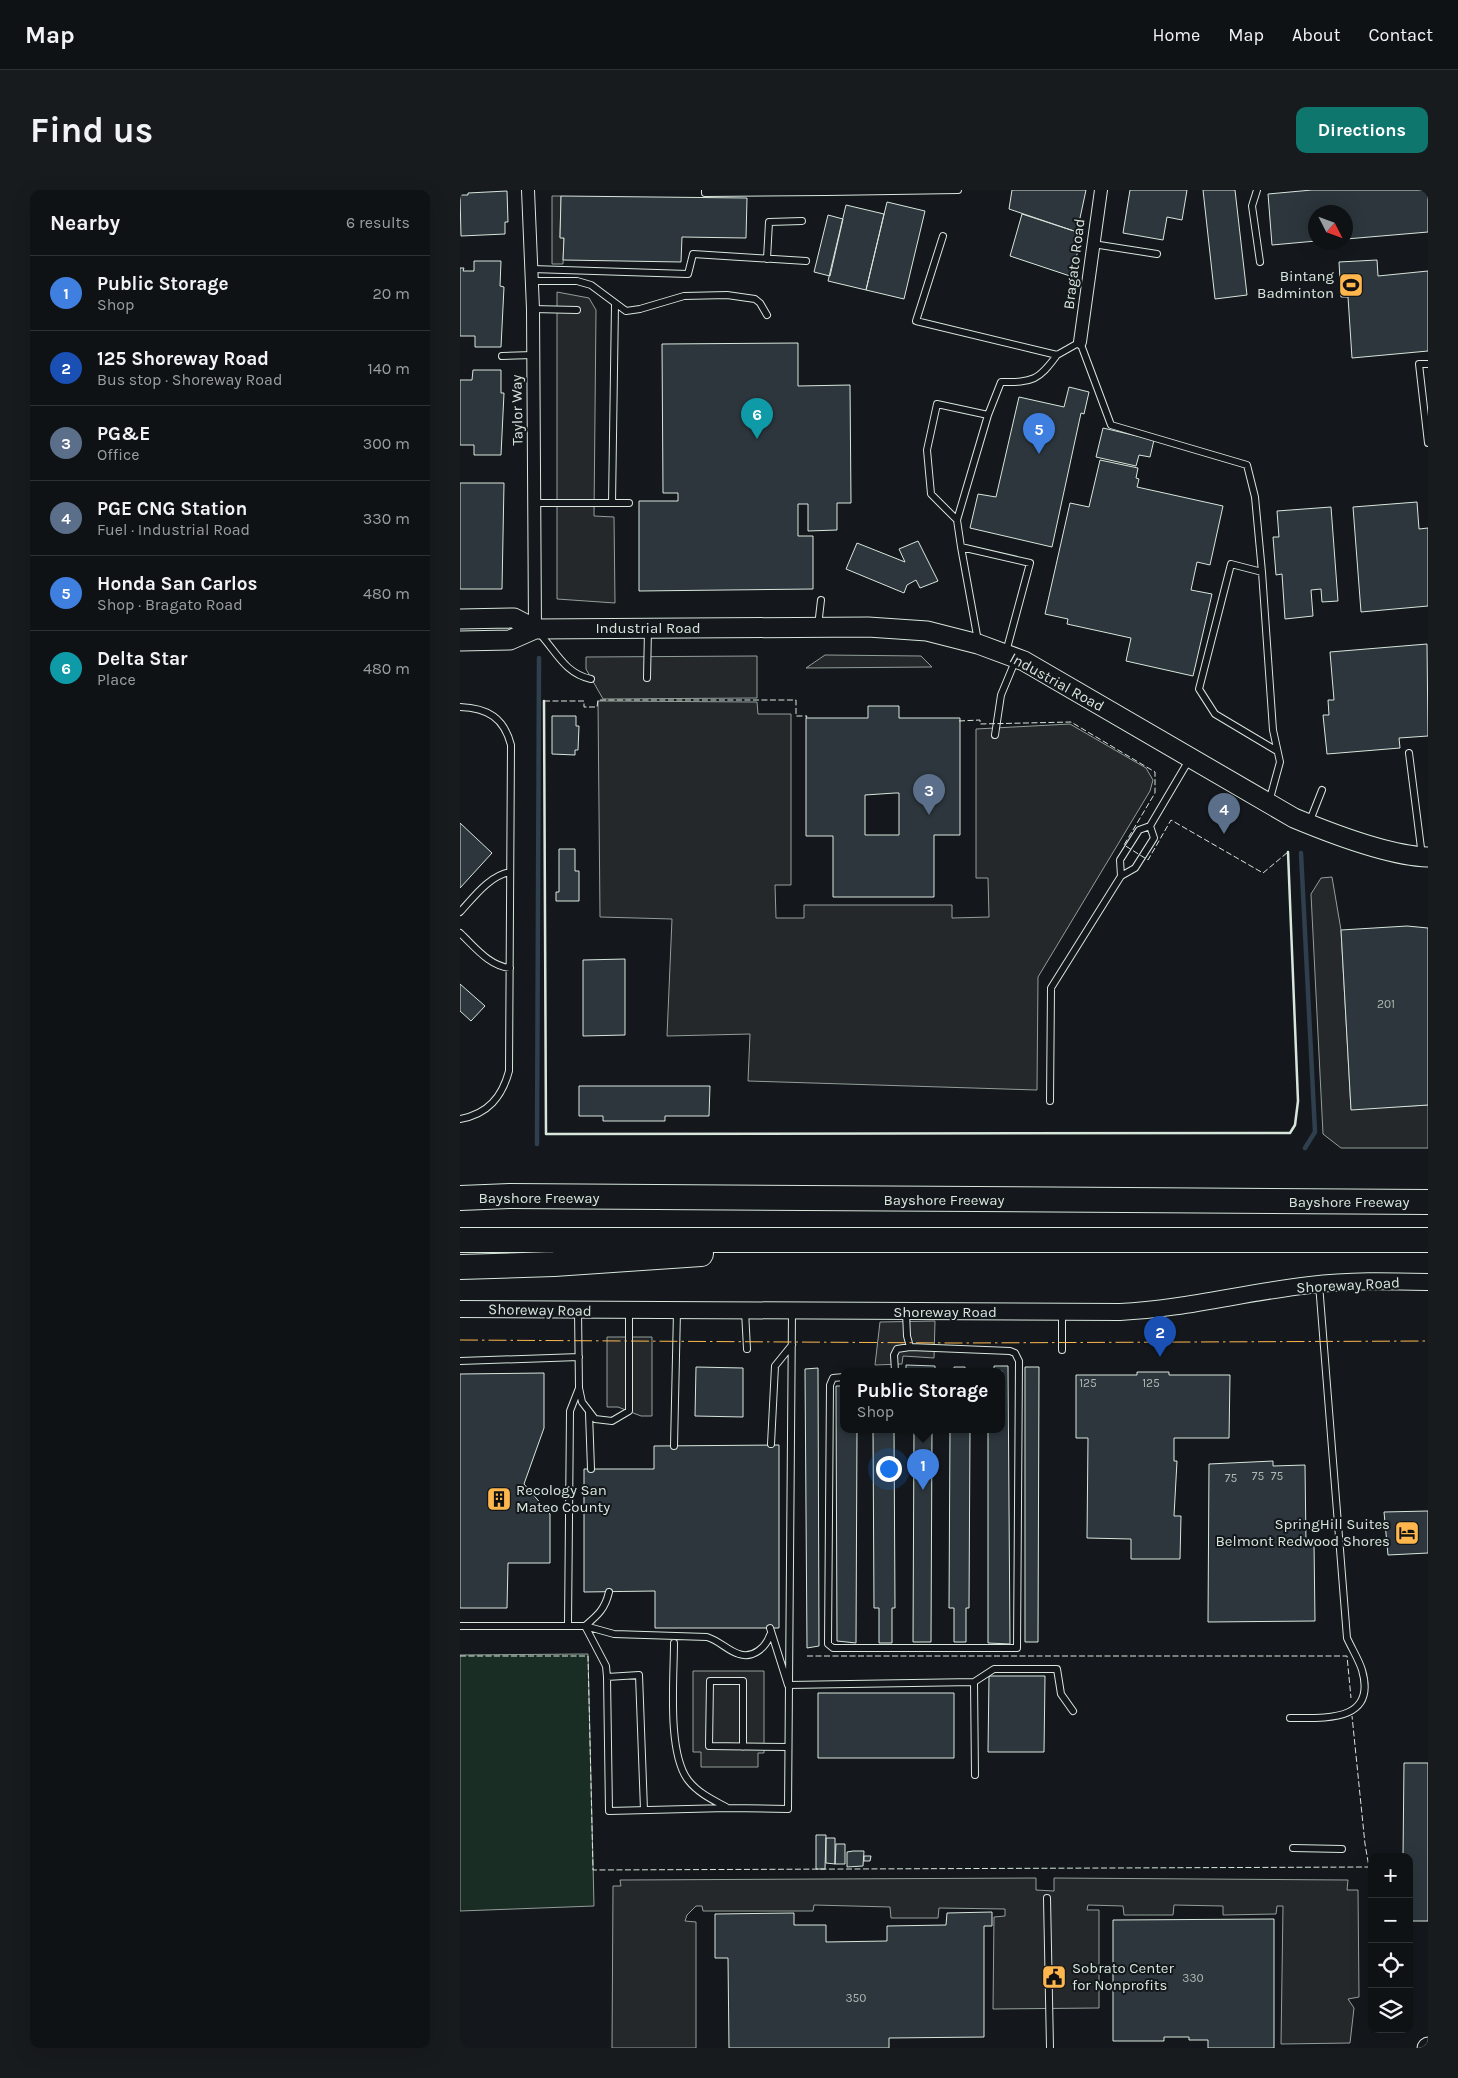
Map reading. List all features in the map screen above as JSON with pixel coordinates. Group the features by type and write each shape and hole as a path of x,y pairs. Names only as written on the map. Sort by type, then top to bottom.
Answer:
{"highway":[{"path":"460,1188 510,1196"},
{"name":"Bayshore Freeway","path":"460,1198 510,1196 1428,1202"},
{"path":"1378,1202 1428,1197"},
{"path":"460,1240 1428,1240"},
{"path":"460,1267 593,1262 885,1240"}],"main road":[{"name":"Industrial Road","path":"460,619 514,618 535,629"},
{"name":"Industrial Road","path":"460,641 510,640 535,629 868,627 927,631 978,644 1011,656 1308,824 1333,835 1425,857"}],"street":[{"name":"Taylor Way","path":"528,190 533,309 535,629"},
{"name":"Bragato Road","path":"1080,342 1101,190"},
{"name":"Shoreway Road","path":"460,1308 792,1312 1150,1311 1318,1284 1356,1281 1428,1282"}],"lane":[{"path":"705,190 705,193 958,190"},
{"path":"1257,190 1252,206 1260,262"},
{"path":"767,258 769,222 802,221"},
{"path":"943,236 916,322 1057,354"},
{"path":"1093,244 1157,254"},
{"path":"532,275 688,274 693,254 806,261"},
{"path":"532,275 577,281 591,285 601,291 615,304 626,310 640,309 684,296 727,295 755,299 760,302 767,315"},
{"path":"612,503 615,304"},
{"path":"533,309 577,310"},
{"path":"978,644 957,520 988,415 1001,382 1028,382 1042,375 1057,354 1080,342 1111,425 1247,465 1255,497 1273,730 1280,762 1269,803"},
{"path":"502,356 533,355"},
{"path":"1428,364 1419,364 1428,443"},
{"path":"957,520 930,494 927,450 937,404 988,415"},
{"path":"535,503 629,502"},
{"path":"961,547 1030,563 1001,695 995,735"},
{"path":"1262,572 1231,564 1199,689 1215,714 1278,751"},
{"path":"818,627 821,600"},
{"path":"647,678 648,628"},
{"path":"535,629 555,650 557,657 578,676 591,679"},
{"path":"460,707 474,707 489,712 502,722 508,733 511,745 509,1071 504,1087 492,1105 472,1117 460,1119"},
{"path":"1409,753 1425,857"},
{"path":"1121,876 1120,860 1139,830 1150,826 1191,758"},
{"path":"1308,824 1322,790"},
{"path":"1050,1101 1051,988 1121,876 1136,868 1154,838 1150,826"},
{"path":"460,912 487,884 501,874 510,872"},
{"path":"460,933 500,967 510,968"},
{"path":"1290,1718 1331,1718 1358,1708 1365,1696 1362,1670 1347,1638 1318,1284"},
{"path":"578,1310 579,1388 582,1402 595,1419 603,1422 619,1420 629,1411 630,1311"},
{"path":"674,1446 677,1311"},
{"path":"745,1311 748,1349"},
{"path":"584,1626 606,1666 610,1811 727,1808 788,1809 792,1312"},
{"path":"906,1312 907,1336 910,1347"},
{"path":"1062,1312 1062,1350"},
{"path":"772,1444 775,1366 792,1345"},
{"path":"840,1377 833,1378 830,1385 828,1644 833,1648 1016,1648 1018,1635 1019,1361 1015,1353 1010,1351 910,1347 897,1349 894,1354 895,1368"},
{"path":"460,1361 579,1357"},
{"path":"568,1626 570,1412 579,1388"},
{"path":"589,1412 591,1469"},
{"path":"584,1626 600,1614 606,1604 609,1592"},
{"path":"460,1626 584,1626 614,1634 707,1637 720,1641 740,1655 751,1654 761,1649 767,1644 770,1631 788,1685"},
{"path":"674,1643 675,1745 688,1780 704,1795 727,1808"},
{"path":"788,1685 974,1682 994,1669 1057,1669 1061,1694 1073,1711"},
{"path":"607,1677 638,1675 644,1810"},
{"path":"743,1747 743,1681 710,1681 709,1746 743,1747 788,1747"},
{"path":"974,1682 975,1775"},
{"path":"1293,1848 1342,1849"},
{"path":"1047,1898 1050,2048"}],"green space":[{"path":"588,1654 594,1906 460,1911 460,1655"}],"shaded area":[{"path":"552,196 561,196 560,237 564,238 563,264 552,264"},
{"path":"557,292 589,298 596,310 594,516 614,517 615,603 557,599"},
{"path":"825,655 921,656 932,667 806,668"},
{"path":"757,656 757,698 603,699 586,669 586,657"},
{"path":"598,701 757,702 758,714 791,714 791,885 775,885 776,918 804,918 804,905 952,905 952,918 989,917 988,878 976,878 976,729 1070,724 1146,768 1153,780 1150,791 1038,977 1037,1090 748,1081 750,1034 667,1036 672,919 600,917"},
{"path":"1332,877 1341,930 1351,1109 1428,1105 1428,1148 1341,1148 1323,1134 1311,894 1321,878"},
{"path":"935,1321 934,1358 903,1356 902,1364 875,1365 880,1322"},
{"path":"607,1337 652,1337 652,1416 641,1416 618,1407 607,1407"},
{"path":"693,1671 764,1671 764,1753 758,1753 758,1767 701,1767 701,1752 693,1752"},
{"path":"1036,1878 1036,1890 1054,1891 1054,1878 1348,1880 1347,1890 1358,1890 1359,1997 1348,1999 1354,2008 1350,2043 1281,2044 1283,1906 1277,1906 1276,1914 1223,1915 1223,1906 1174,1905 1173,1915 1124,1915 1123,1906 1088,1905 1087,1910 1099,1910 1099,2008 993,2009 994,1917 1005,1916 1005,1909 939,1908 938,1918 891,1918 890,1907 814,1905 813,1911 703,1911 702,1906 696,1906 687,1915 685,1921 696,1922 696,2048 612,2048 613,1886 621,1886 620,1880"}],"building":[{"path":"1012,190 1086,190 1077,232 1009,209"},
{"path":"1130,190 1187,190 1182,220 1167,217 1163,240 1123,233"},
{"path":"1203,190 1235,190 1247,295 1215,299"},
{"path":"1312,190 1428,190 1428,232 1353,238 1353,205 1308,205 1308,242 1272,245 1268,194"},
{"path":"507,191 508,222 505,222 505,234 461,236 460,195"},
{"path":"561,196 747,198 746,238 682,237 681,262 563,260 564,238 560,238"},
{"path":"887,202 925,211 904,299 866,290"},
{"path":"846,205 884,214 866,290 828,281"},
{"path":"1022,214 1077,232 1074,242 1080,245 1070,276 1010,256"},
{"path":"828,215 843,219 830,276 814,272"},
{"path":"1377,260 1378,276 1428,271 1428,351 1352,358 1348,297 1341,297 1339,262"},
{"path":"474,261 501,261 500,286 504,287 501,347 475,347 475,336 460,336 460,268 464,268 463,271 474,271"},
{"path":"798,343 798,386 850,385 851,503 837,503 837,530 808,531 808,504 798,504 798,536 813,536 813,589 639,591 639,501 678,501 678,493 663,493 662,344"},
{"path":"473,370 501,370 501,393 504,393 501,455 474,455 474,445 460,445 460,380 472,380"},
{"path":"1069,387 1089,392 1084,414 1081,413 1052,547 970,528 978,494 996,497 1019,397 1064,407"},
{"path":"1103,428 1154,440 1150,457 1139,455 1136,466 1096,457"},
{"path":"1100,460 1138,468 1136,478 1139,479 1137,487 1223,506 1210,565 1197,562 1191,590 1212,594 1193,676 1126,661 1131,638 1067,624 1068,619 1045,614 1070,503 1089,507"},
{"path":"460,483 504,483 502,589 460,589"},
{"path":"1417,502 1419,529 1428,528 1428,606 1361,612 1353,507"},
{"path":"1331,507 1338,601 1322,602 1321,589 1311,590 1313,616 1285,619 1282,574 1276,575 1273,537 1279,537 1277,511"},
{"path":"918,541 938,581 920,588 916,580 907,585 904,593 846,569 857,543 905,562 899,549"},
{"path":"1427,644 1428,736 1399,738 1400,748 1327,754 1323,715 1329,715 1328,700 1334,700 1330,652"},
{"path":"868,706 899,706 899,718 960,718 960,835 934,835 934,897 833,897 833,836 806,836 806,718 868,718","holes":["899,793 899,835 865,835 865,795"]},
{"path":"552,716 576,716 576,726 579,726 578,750 575,750 575,755 552,754"},
{"path":"460,823 492,853 460,888"},
{"path":"559,849 575,849 575,871 579,871 579,901 556,901 556,892 559,892"},
{"path":"1407,926 1428,928 1428,1105 1351,1110 1341,930"},
{"path":"625,959 625,1035 583,1036 583,960"},
{"path":"460,984 485,1006 471,1021 460,1011"},
{"path":"579,1086 710,1086 709,1116 665,1116 665,1121 603,1121 603,1116 579,1116"},
{"path":"906,1365 935,1366 935,1368 906,1368"},
{"path":"994,1366 1008,1366 1010,1644 988,1643 988,1433 1005,1433 1005,1368 994,1368"},
{"path":"696,1367 743,1368 743,1417 695,1416"},
{"path":"1025,1367 1039,1367 1038,1642 1025,1642"},
{"path":"818,1368 819,1646 807,1648 805,1369"},
{"path":"1137,1372 1169,1372 1169,1375 1230,1375 1229,1438 1174,1438 1174,1461 1177,1461 1174,1516 1181,1516 1180,1559 1131,1559 1131,1539 1087,1538 1088,1438 1076,1438 1076,1375 1137,1375"},
{"name":"Recology San Mateo County","path":"544,1373 544,1428 524,1484 550,1514 550,1563 508,1563 507,1608 460,1608 460,1374"},
{"path":"836,1386 840,1386 840,1433 857,1433 856,1643 837,1641"},
{"path":"873,1433 894,1433 895,1608 892,1608 892,1643 879,1643 879,1608 874,1608"},
{"path":"914,1433 932,1433 931,1642 913,1642"},
{"path":"950,1433 970,1433 969,1608 966,1608 966,1642 954,1642 954,1608 949,1608"},
{"path":"779,1445 779,1628 655,1628 655,1591 584,1592 584,1469 654,1469 654,1446"},
{"path":"1273,1461 1273,1466 1305,1465 1306,1543 1314,1543 1315,1621 1208,1622 1209,1464"},
{"name":"SpringHill Suites Belmont Redwood Shores","path":"1428,1511 1428,1553 1388,1555 1384,1512"},
{"path":"989,1676 1045,1676 1044,1752 988,1752"},
{"path":"818,1693 954,1693 954,1758 818,1758"},
{"path":"1404,1763 1428,1763 1428,1921 1413,1921 1413,1853 1403,1853"},
{"path":"816,1835 826,1835 825,1869 816,1869"},
{"path":"826,1838 835,1838 835,1864 826,1863"},
{"path":"836,1844 845,1844 845,1864 835,1864"},
{"path":"864,1851 863,1866 847,1867 847,1852"},
{"path":"864,1856 871,1856 870,1861 864,1861"},
{"path":"992,1912 992,1926 984,1926 984,2037 889,2038 889,2048 729,2048 728,1958 715,1958 715,1914 794,1913 794,1925 826,1925 826,1942 887,1941 887,1926 946,1925 947,1913"},
{"path":"1274,1919 1274,2048 1208,2048 1208,2040 1189,2040 1189,2037 1164,2037 1164,2041 1113,2041 1113,1920"}],"waterway":[{"path":"537,1144 539,658"},
{"path":"1301,853 1315,1132 1305,1148"}],"fence":[{"path":"544,701 584,701 584,707 597,707 598,700 796,700 796,716 807,716 806,718"},
{"path":"959,721 980,720 980,724 1071,722 1155,772 1155,793 1124,845 1148,860 1171,820 1263,873 1288,852"},
{"path":"460,1656 588,1656 593,1870 1369,1867 1352,1716"},
{"path":"807,1656 1347,1656 1351,1698"}],"wall":[{"path":"544,701 546,1134 1290,1133 1295,1125 1298,1101 1288,852"}],"power":[{"path":"460,1340 957,1343 1428,1341"}],"place":[{"name":"Bintang Badminton","path":"1351,285"},
{"name":"Delta Star","path":"757,439"},
{"name":"Honda San Carlos","path":"1039,454"},
{"name":"PG&E","path":"929,815"},
{"name":"PGE CNG Station","path":"1224,834"},
{"name":"125 Shoreway Road","path":"1160,1357"},
{"name":"Public Storage","path":"923,1490"},
{"name":"Recology San Mateo County","path":"499,1499"},
{"name":"SpringHill Suites Belmont Redwood Shores","path":"1407,1533"},
{"name":"Sobrato Center for Nonprofits","path":"1054,1977"}]}
